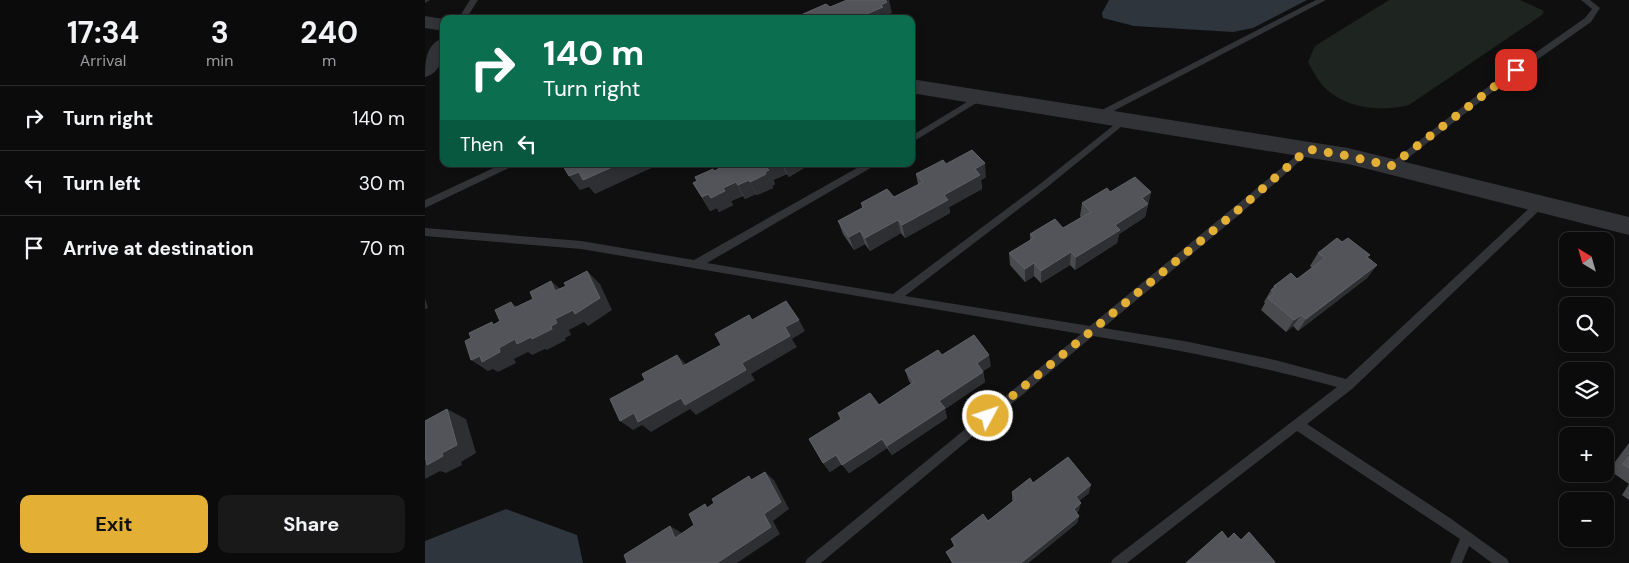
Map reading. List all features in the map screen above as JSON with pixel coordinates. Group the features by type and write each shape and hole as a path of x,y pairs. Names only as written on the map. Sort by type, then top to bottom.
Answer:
{"street":[{"path":"425,22 440,24"},
{"path":"425,70 440,49"},
{"path":"915,87 1348,156 1629,226"}],"lane":[{"path":"465,15 475,0"},
{"path":"1097,116 1322,0"},
{"path":"1391,166 1501,81 1588,20 1596,8 1585,0"},
{"path":"915,138 980,97"},
{"path":"894,299 1043,186 1124,120"},
{"path":"811,563 1237,211 1308,149"},
{"path":"425,204 504,167"},
{"path":"694,265 866,167"},
{"path":"1117,563 1348,385 1540,204"},
{"path":"425,232 581,245 894,299 1184,346 1275,364 1348,385"},
{"path":"1297,424 1503,563"},
{"path":"1456,563 1467,537"}],"shaded area":[{"path":"1109,0 1307,0 1253,28 1233,32 1134,26 1103,18 1102,13"},
{"path":"1389,0 1520,0 1544,11 1542,15 1409,105 1376,108 1365,107 1343,100 1325,88 1308,62 1315,46"},
{"path":"506,509 577,535 583,563 425,563 425,541"}],"building":[{"path":"847,0 885,0 887,2 881,5 883,7 864,15 803,14 826,4 830,7"},
{"path":"972,150 985,163 975,169 980,175 944,195 948,200 902,225 898,220 865,238 860,231 849,237 838,221 864,207 861,203 887,189 894,197 923,182 916,174 943,160 946,164"},
{"path":"564,167 612,167 583,180 579,172 569,176"},
{"path":"718,167 766,167 769,170 765,172 766,174 750,182 749,180 738,185 736,182 723,188 725,191 711,198 708,194 702,197 693,183 697,181 695,177 713,169 714,171 719,169"},
{"path":"1135,177 1151,192 1142,198 1148,204 1115,225 1120,230 1076,257 1071,252 1041,271 1034,263 1025,269 1009,253 1034,238 1030,234 1055,219 1063,228 1091,212 1082,203 1107,188 1110,192"},
{"path":"1337,238 1342,242 1348,238 1370,255 1367,257 1377,265 1306,319 1301,315 1294,320 1268,298 1274,293 1271,290 1291,273 1297,279 1325,258 1318,253"},
{"path":"587,271 600,298 575,314 573,310 555,319 557,323 551,326 552,329 532,339 531,337 517,344 515,339 499,348 500,352 482,362 480,356 471,360 465,341 471,338 469,333 492,322 493,325 500,321 495,310 511,302 514,308 533,299 530,292 551,281 555,291 566,286 564,283"},
{"path":"786,301 799,320 785,327 790,336 742,363 746,370 685,405 681,398 638,422 634,413 620,421 610,399 645,380 642,374 677,355 683,366 721,345 715,334 749,315 752,320"},
{"path":"974,335 989,355 977,363 983,372 939,401 945,408 887,446 882,439 842,465 836,455 823,463 809,439 841,419 838,413 870,393 879,405 914,382 905,370 938,350 942,355"},
{"path":"447,409 457,445 442,453 443,456 427,465 425,460 425,421"},
{"path":"1629,456 1629,468 1623,464"},
{"path":"1068,457 1091,485 1076,497 1081,503 1074,509 1079,516 1021,563 953,563 946,552 955,546 951,539 983,514 988,521 1016,499 1012,492 1030,478 1033,483"},
{"path":"765,472 781,502 764,514 771,527 717,563 627,563 624,555 670,526 675,538 694,525 689,514 705,504 707,508 714,503 712,499 749,476 751,480"},
{"path":"1222,531 1228,539 1234,533 1241,540 1249,532 1275,562 1186,563"}],"route":[{"path":"988,416 1237,211 1308,149 1391,166 1516,70"}]}
